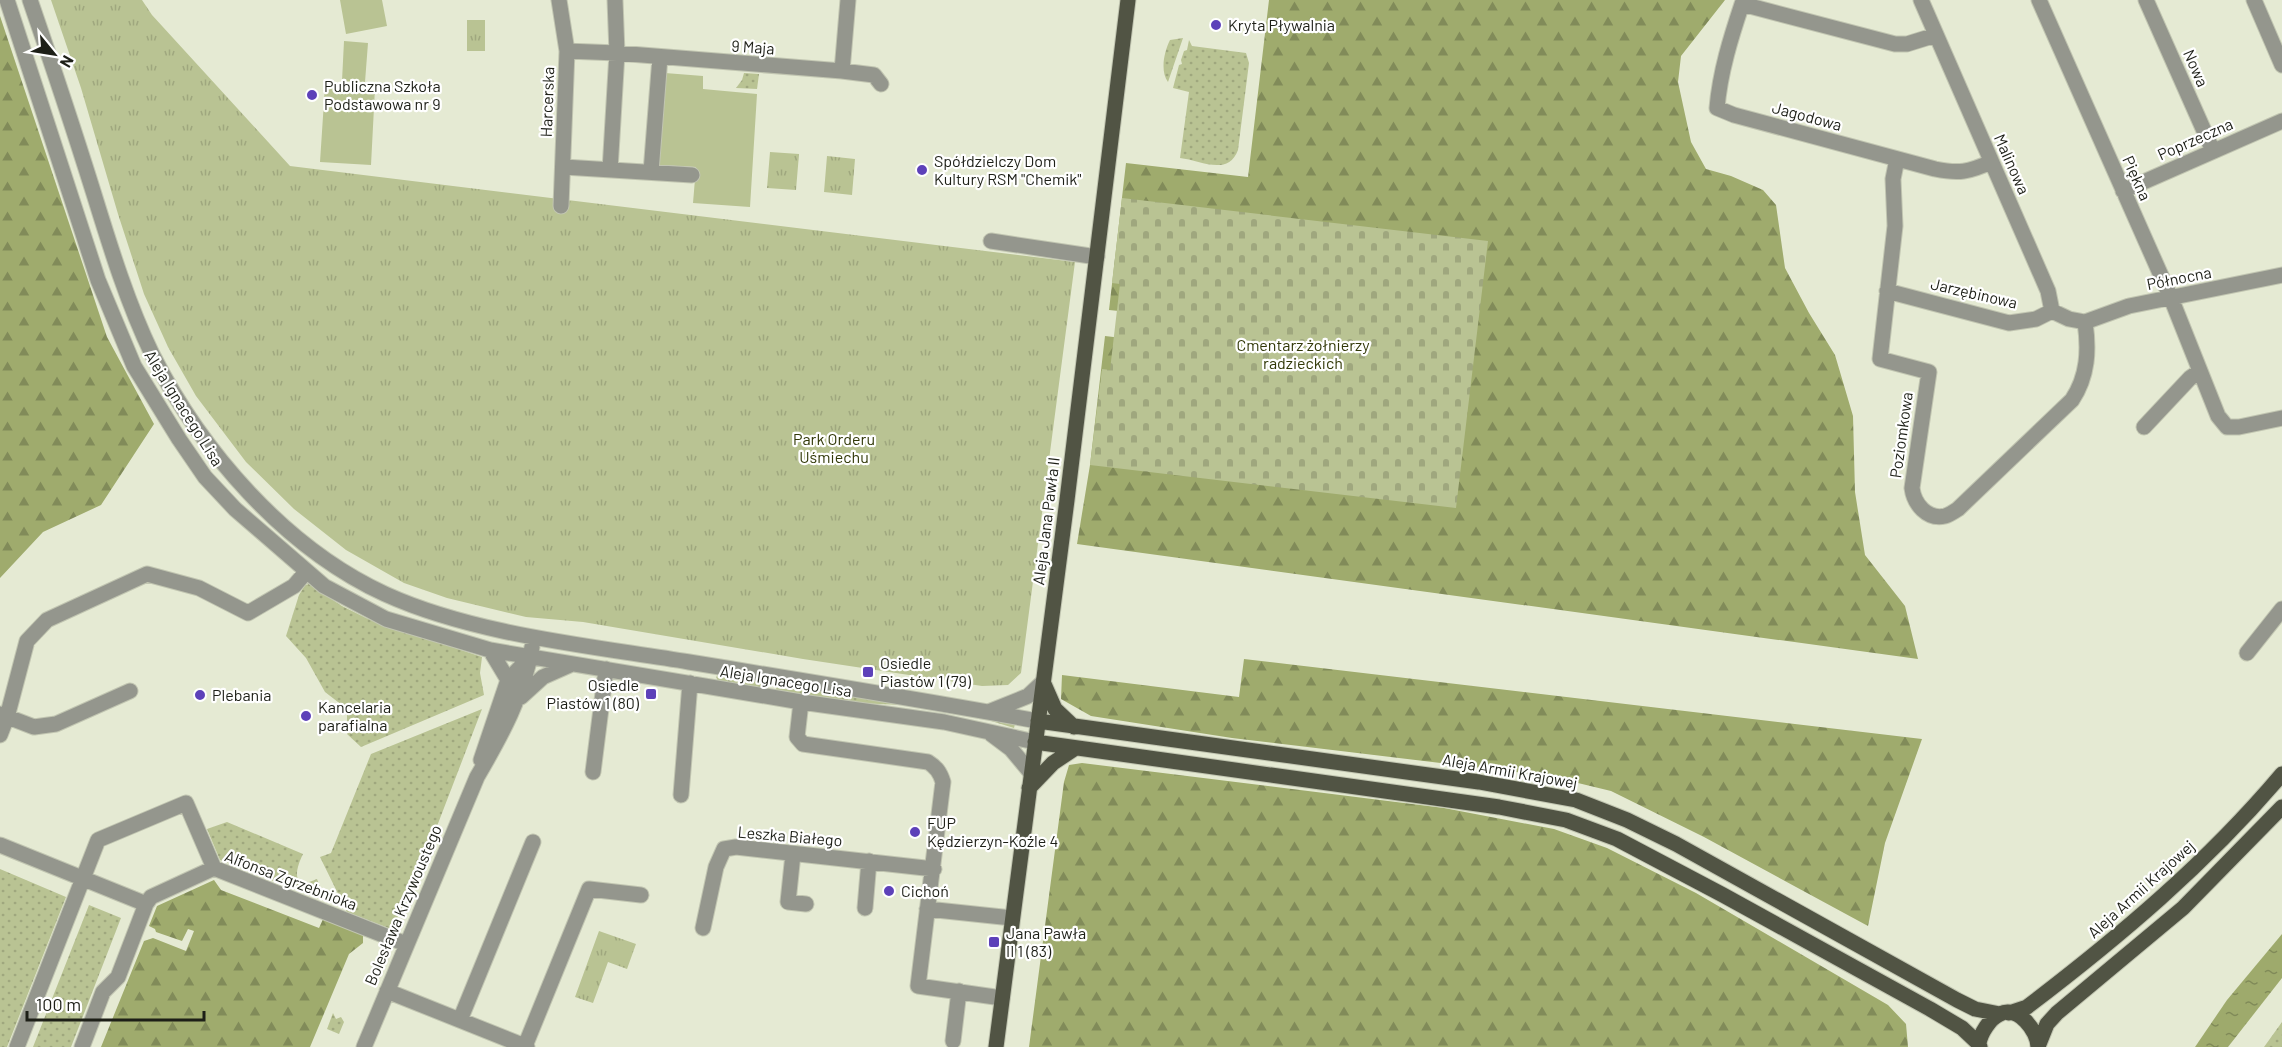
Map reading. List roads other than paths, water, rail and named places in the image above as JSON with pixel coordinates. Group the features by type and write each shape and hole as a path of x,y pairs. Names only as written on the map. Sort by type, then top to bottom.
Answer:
{"main road":[{"name":"Aleja Jana Pawła II","path":"996,1047 1128,0"},
{"path":"1043,682 1055,710 1074,727"},
{"name":"Aleja Armii Krajowej","path":"1038,721 1479,782 1576,800 1617,816 1676,844 1975,1009 2004,1013 2027,1007 2144,914 2219,842 2282,774"},
{"path":"1035,742 1499,807 1586,826 1674,868 1930,1009 1962,1028 1980,1046 1985,1028 2004,1013 2030,1025 2037,1036 2038,1046"},
{"path":"1029,789 1053,763 1074,749"},
{"path":"2038,1046 2047,1024 2057,1013 2183,908 2282,807"}],"street":[{"name":"Aleja Ignacego Lisa","path":"7,0 98,280 134,366 178,439 205,477 235,509 306,572 345,599 386,619 490,650 801,702 944,722 1035,742"},
{"name":"Aleja Ignacego Lisa","path":"30,0 118,271 153,356 174,392 222,461 250,494 281,524 328,563 384,593 452,618 534,636 1038,721"},
{"name":"Harcerska","path":"559,0 567,51 561,206"},
{"path":"610,170 617,53 615,0"},
{"path":"842,71 848,0"},
{"name":"Malinowa","path":"1921,0 2048,291 2052,310"},
{"name":"Piękna","path":"2039,0 2171,298 2214,408 2227,427 2239,427 2282,418"},
{"name":"Nowa","path":"2146,0 2212,151"},
{"path":"2254,0 2282,65"},
{"name":"Jagodowa","path":"1936,35 1907,44 1895,44 1742,4 1732,32 1721,78 1717,108 1734,116 1957,173 1991,162"},
{"name":"9 Maja","path":"567,51 842,71 874,75 881,84"},
{"path":"651,172 660,57"},
{"name":"Poprzeczna","path":"2123,191 2282,121"},
{"name":"Poziomkowa","path":"1897,159 1893,180 1895,226 1880,358 1929,372 1912,488 1913,499 1917,505 1927,513 1936,516 1945,516 1958,509 2072,400 2080,387 2086,364 2088,344 2085,322"},
{"path":"564,167 692,175"},
{"path":"991,241 1097,257"},
{"name":"Północna","path":"2085,322 2129,306 2282,275"},
{"name":"Jarzębinowa","path":"1887,291 2009,322 2036,319 2052,310"},
{"path":"2052,310 2069,319 2085,322"},
{"path":"2144,427 2190,378 2200,371"},
{"path":"0,735 3,715 27,641 48,620 147,574 199,588 248,613 294,586 306,572"},
{"path":"2247,653 2282,609"},
{"path":"530,657 534,636"},
{"path":"490,650 508,680"},
{"name":"Bolesława Krzywoustego","path":"477,777 483,750 508,680 530,657"},
{"name":"Bolesława Krzywoustego","path":"364,1047 477,777 517,702 530,657"},
{"name":"Bolesława Krzywoustego","path":"517,702 543,676 572,664"},
{"path":"593,772 606,669"},
{"path":"988,711 1029,696 1043,682"},
{"path":"681,795 690,683"},
{"path":"3,715 33,727 56,724 130,691"},
{"path":"801,702 797,737 803,744 927,762 934,766 943,782 918,986 1002,998"},
{"path":"989,732 1011,749 1031,773"},
{"path":"16,1047 98,840 186,803 214,868"},
{"path":"460,1020 533,842"},
{"path":"0,845 146,904 118,976 103,992 82,1047"},
{"name":"Leszka Białego","path":"703,928 716,867 724,849 736,847 933,869"},
{"path":"793,854 788,902 806,904"},
{"path":"865,908 869,861"},
{"name":"Alfonsa Zgrzebnioka","path":"146,904 151,897 214,868 406,944"},
{"path":"387,991 526,1047 588,890 641,895"},
{"path":"927,909 1012,918"},
{"path":"953,1041 959,991"}],"water":[{"path":"2282,934 2282,978 2228,1047 2195,1047 2227,1000"}],"place":[{"name":"Kryta Pływalnia","path":"1216,25"},
{"name":"Publiczna Szkoła Podstawowa nr 9","path":"312,95"},
{"name":"Spółdzielczy Dom Kultury RSM \"Chemik\"","path":"922,170"},
{"name":"Osiedle Piastów 1 (79)","path":"868,672"},
{"name":"Osiedle Piastów 1 (80)","path":"651,694"},
{"name":"Plebania","path":"200,695"},
{"name":"Kancelaria parafialna","path":"306,716"},
{"name":"FUP Kędzierzyn-Koźle 4","path":"915,832"},
{"name":"Cichoń","path":"889,891"},
{"name":"Jana Pawła II 1 (83)","path":"994,942"}],"park label":[{"name":"Cmentarz żołnierzy radzieckich","path":"1303,354"},
{"name":"Park Orderu Uśmiechu","path":"834,448"}]}
